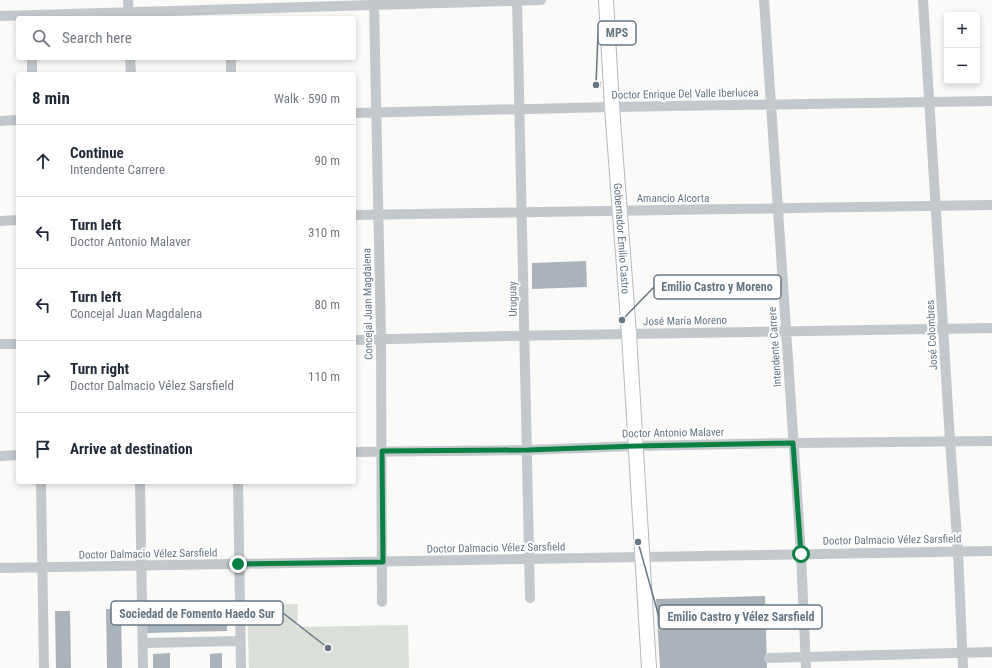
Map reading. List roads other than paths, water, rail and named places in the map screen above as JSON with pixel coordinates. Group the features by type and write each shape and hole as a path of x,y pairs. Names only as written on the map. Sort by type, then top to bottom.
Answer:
{"street":[{"path":"128,0 129,15"},
{"name":"Uruguay","path":"518,0 526,336 530,598"},
{"path":"80,16 230,14 374,5 541,0"},
{"name":"Gobernador Emilio Castro","path":"606,0 612,107 629,334 649,668"},
{"name":"Intendente Carrere","path":"764,0 801,554 806,668"},
{"name":"José Colombres","path":"923,0 928,102 958,551 963,668"},
{"name":"Concejal Juan Magdalena","path":"374,5 381,339 382,602"},
{"path":"0,16 16,17"},
{"path":"32,60 32,72"},
{"path":"130,60 131,72"},
{"path":"231,60 231,72"},
{"name":"Doctor Enrique Del Valle Iberlucea","path":"356,113 992,101"},
{"path":"0,120 16,120"},
{"name":"Amancio Alcorta","path":"356,215 992,205"},
{"path":"0,221 16,220"},
{"name":"José María Moreno","path":"356,340 992,328"},
{"path":"0,344 16,344"},
{"name":"Doctor Antonio Malaver","path":"356,452 527,450 793,443 992,441"},
{"path":"0,456 16,455"},
{"path":"41,484 44,668"},
{"path":"140,484 143,668"},
{"path":"238,484 238,564 241,668"},
{"name":"Doctor Dalmacio Vélez Sarsfield","path":"0,568 992,551"},
{"path":"143,643 240,641"},
{"path":"769,658 992,652"}],"place":[{"name":"MPS","path":"596,85"},
{"name":"Emilio Castro y Moreno","path":"622,320"},
{"name":"Emilio Castro y Vélez Sarsfield","path":"638,542"},
{"name":"Sociedad de Fomento Haedo Sur","path":"328,648"}]}
